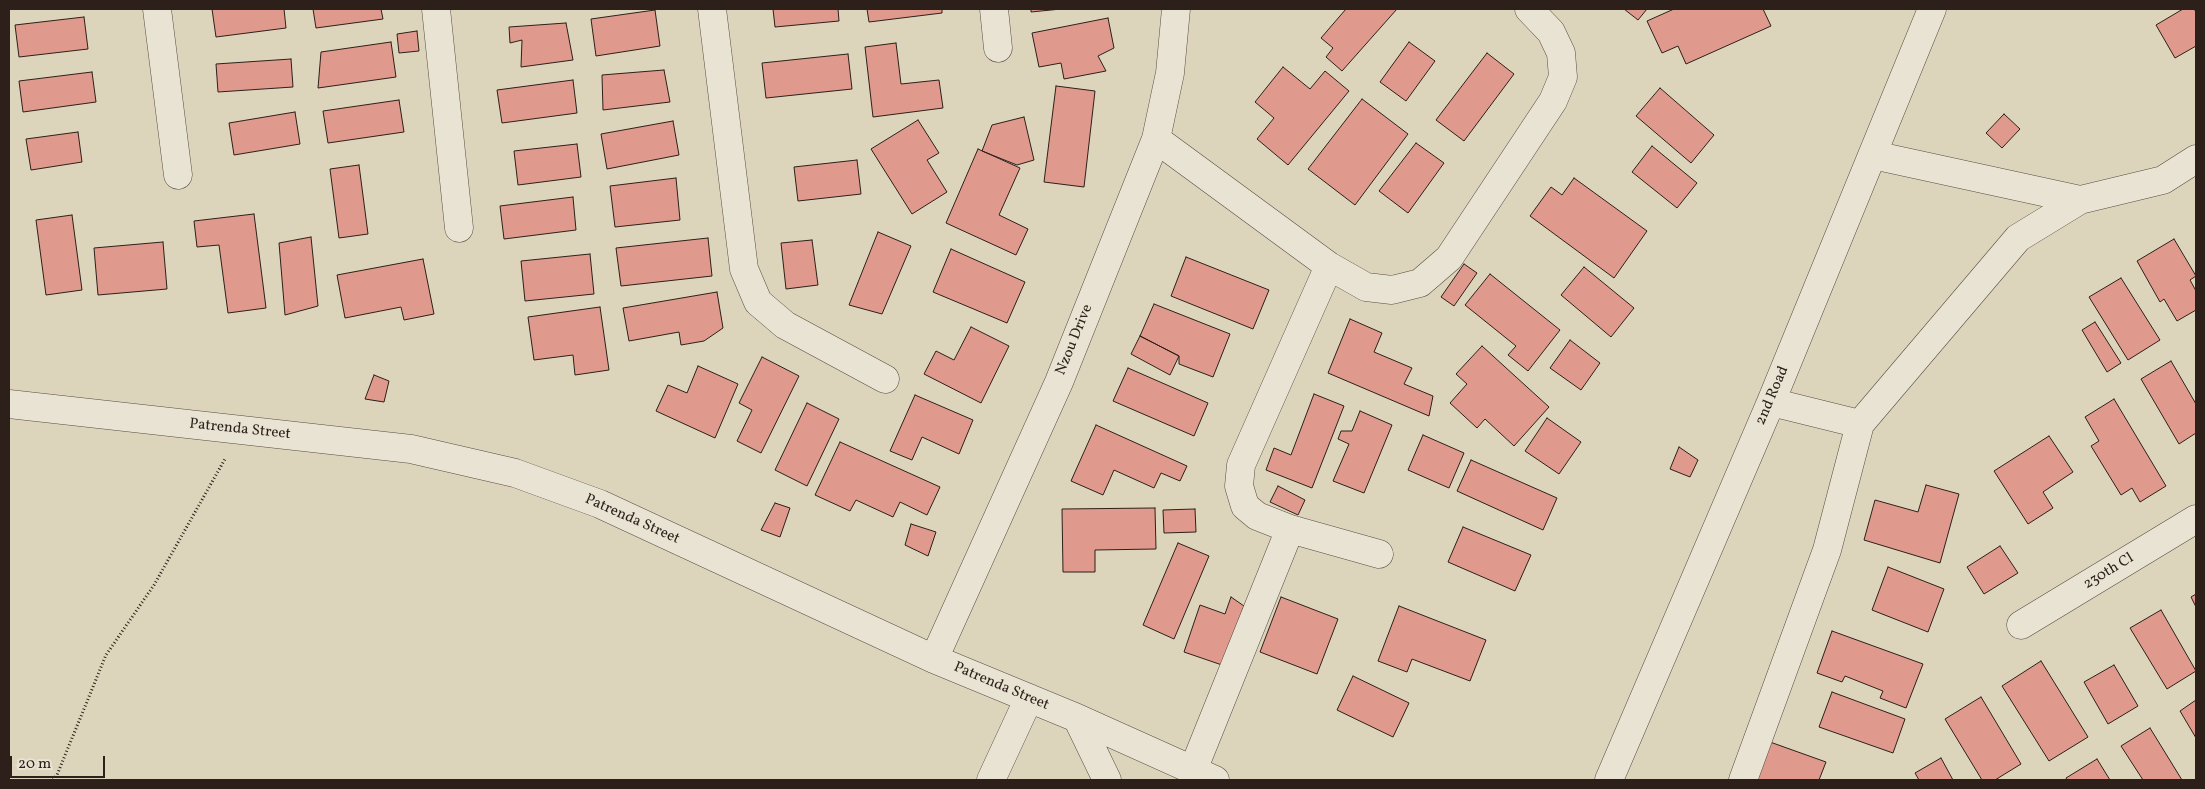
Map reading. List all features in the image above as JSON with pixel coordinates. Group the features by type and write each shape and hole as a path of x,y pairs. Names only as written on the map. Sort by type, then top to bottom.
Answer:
{"street":[{"path":"157,9 178,175"},
{"path":"436,9 459,228"},
{"path":"712,9 744,269 758,302 785,325 884,379"},
{"path":"994,9 998,48"},
{"name":"Nzou Drive","path":"934,659 1059,382 1156,139 1170,73 1176,9"},
{"path":"1156,139 1329,266 1366,287 1392,290 1420,283 1449,258 1553,101 1563,77 1561,53 1551,32 1529,9"},
{"name":"2nd Road","path":"1609,780 1771,402 1932,9"},
{"path":"1873,155 2080,200"},
{"path":"1743,780 1827,550 1860,424 2018,238 2080,200 2163,180 2196,159"},
{"path":"1329,266 1241,465 1239,486 1245,506 1257,516 1290,530 1379,554"},
{"path":"1771,402 1860,424"},
{"name":"Patrenda Street","path":"9,404 411,448 515,473 600,504 934,659 1077,718 1204,775"},
{"name":"230th Cl","path":"2021,625 2196,519"},
{"path":"1204,775 1290,530"},
{"path":"992,780 1029,698"},
{"path":"1077,718 1107,780"}],"path":[{"path":"53,780 57,775 106,655 154,585 242,430"}],"building":[{"path":"212,9 284,9 286,28 216,37"},
{"path":"313,9 381,9 383,19 316,28"},
{"path":"773,9 838,9 839,21 775,27"},
{"path":"867,9 942,9 942,13 869,22"},
{"path":"1031,9 1061,9 1031,12"},
{"path":"1346,9 1397,9 1342,71 1326,57 1333,48 1321,38"},
{"path":"1624,9 1647,9 1638,20"},
{"path":"1674,9 1763,9 1771,26 1686,64 1678,46 1662,53 1647,21"},
{"path":"2183,9 2194,9 2196,12 2196,46 2175,58 2156,25"},
{"path":"655,10 660,46 596,56 591,19"},
{"path":"84,17 88,49 19,57 15,25"},
{"path":"1108,18 1114,48 1098,56 1106,71 1064,79 1061,63 1039,67 1032,33"},
{"path":"566,23 573,60 521,67 522,40 510,43 509,27"},
{"path":"417,31 419,51 399,53 397,34"},
{"path":"391,42 396,77 318,88 321,52"},
{"path":"1409,42 1435,61 1406,101 1380,82"},
{"path":"896,43 901,84 939,80 943,108 873,117 865,47"},
{"path":"1487,53 1514,74 1464,141 1436,120"},
{"path":"848,54 852,89 766,98 762,63"},
{"path":"291,59 293,87 218,92 216,64"},
{"path":"1283,67 1310,89 1325,71 1349,91 1288,165 1257,139 1274,118 1255,102"},
{"path":"664,70 670,102 603,110 602,75"},
{"path":"92,72 96,102 23,112 19,81"},
{"path":"573,80 577,113 502,123 497,90"},
{"path":"1056,86 1095,91 1084,187 1044,182"},
{"path":"1660,88 1714,135 1691,163 1636,116"},
{"path":"1362,99 1408,134 1355,205 1308,169"},
{"path":"399,100 404,132 328,143 323,111"},
{"path":"295,112 300,144 234,155 229,123"},
{"path":"2004,114 2020,129 2002,148 1986,133"},
{"path":"1024,117 1034,160 1017,165 982,151 992,125"},
{"path":"918,120 939,153 927,160 947,192 912,214 871,149"},
{"path":"673,121 679,155 607,169 601,134"},
{"path":"78,132 82,162 31,170 26,139"},
{"path":"1416,143 1444,163 1408,213 1379,191"},
{"path":"577,144 581,177 518,185 514,151"},
{"path":"1652,146 1697,183 1677,208 1632,172"},
{"path":"978,149 1020,168 999,215 1028,229 1016,255 946,223"},
{"path":"857,160 861,194 798,201 794,167"},
{"path":"359,165 368,234 339,238 330,169"},
{"path":"676,178 680,220 615,227 610,186"},
{"path":"1574,178 1647,231 1614,278 1530,216 1551,187 1562,195"},
{"path":"573,197 576,230 504,239 500,206"},
{"path":"254,214 266,308 228,313 219,245 197,247 194,221"},
{"path":"72,215 82,290 46,295 36,220"},
{"path":"878,232 911,246 882,314 849,305"},
{"path":"311,237 318,306 285,315 279,243"},
{"path":"708,238 712,276 621,286 616,248"},
{"path":"2174,239 2196,276 2190,280 2196,291 2196,310 2177,321 2164,299 2160,302 2137,261"},
{"path":"812,240 818,285 786,289 781,243"},
{"path":"163,242 167,289 98,295 94,248"},
{"path":"951,249 1025,282 1007,323 933,292"},
{"path":"590,254 594,294 525,301 521,261"},
{"path":"1186,257 1269,290 1253,329 1171,296"},
{"path":"423,259 434,314 404,320 401,307 345,318 337,275"},
{"path":"1464,264 1477,273 1454,306 1441,297"},
{"path":"1584,267 1634,308 1611,337 1561,295"},
{"path":"1490,274 1560,330 1528,371 1508,355 1516,346 1465,305"},
{"path":"2121,278 2160,340 2128,360 2089,297"},
{"path":"717,292 723,328 704,341 681,345 679,332 629,341 623,308"},
{"path":"1154,304 1230,334 1213,377 1179,364 1179,356 1140,336"},
{"path":"600,307 609,370 575,375 573,355 534,360 528,317"},
{"path":"1350,319 1382,333 1374,352 1412,368 1404,384 1433,396 1429,416 1328,373"},
{"path":"2095,322 2121,363 2107,372 2082,330"},
{"path":"971,327 1009,346 981,403 924,374 936,351 954,360"},
{"path":"1140,336 1179,356 1170,375 1131,354"},
{"path":"1570,340 1600,363 1581,390 1550,368"},
{"path":"1482,346 1549,407 1514,446 1485,419 1477,428 1450,403 1467,384 1456,374"},
{"path":"762,357 799,376 761,453 737,441 752,410 739,403"},
{"path":"2171,361 2196,404 2196,433 2179,444 2141,379"},
{"path":"698,366 738,384 715,438 656,411 668,385 687,393"},
{"path":"1128,368 1208,403 1194,436 1113,401"},
{"path":"374,375 389,381 384,402 365,399"},
{"path":"1314,394 1344,406 1312,488 1266,470 1274,448 1291,455"},
{"path":"915,395 973,420 959,454 922,437 912,460 890,451"},
{"path":"2114,399 2166,486 2140,502 2132,488 2121,495 2091,446 2099,441 2085,417"},
{"path":"807,403 839,419 807,486 775,470"},
{"path":"1360,411 1392,425 1364,493 1333,481 1349,444 1338,439 1341,431 1352,431"},
{"path":"1547,418 1581,442 1559,474 1525,451"},
{"path":"1096,425 1187,466 1180,481 1161,473 1154,488 1114,470 1103,495 1071,481"},
{"path":"1423,435 1464,453 1449,488 1408,470"},
{"path":"2049,436 2073,472 2043,492 2053,508 2028,524 1994,471"},
{"path":"840,442 940,487 927,515 900,502 893,517 856,500 850,511 815,495"},
{"path":"1679,447 1698,460 1690,477 1670,469"},
{"path":"1471,460 1557,498 1543,530 1457,491"},
{"path":"1926,485 1959,494 1940,563 1864,540 1875,500 1918,512"},
{"path":"1278,486 1305,500 1298,515 1270,502"},
{"path":"775,503 790,508 780,537 761,530"},
{"path":"1155,508 1156,549 1095,550 1095,572 1063,572 1062,509"},
{"path":"1195,509 1196,532 1164,533 1163,510"},
{"path":"911,524 936,532 928,556 905,545"},
{"path":"1463,527 1531,555 1515,591 1448,562"},
{"path":"1178,543 1209,556 1174,639 1143,625"},
{"path":"2000,546 2018,573 1984,594 1967,567"},
{"path":"1888,567 1944,589 1928,632 1872,610"},
{"path":"2196,594 2196,607 2191,597"},
{"path":"1231,597 1244,606 1222,665 1184,652 1200,605 1225,614"},
{"path":"1281,597 1338,619 1317,674 1260,652"},
{"path":"1399,606 1486,640 1470,681 1412,659 1407,672 1378,661"},
{"path":"2161,610 2196,671 2167,689 2130,628"},
{"path":"1832,631 1923,664 1906,708 1880,698 1883,691 1845,676 1842,682 1817,673"},
{"path":"2041,661 2088,737 2049,761 2002,686"},
{"path":"2114,665 2138,706 2108,724 2084,682"},
{"path":"1353,676 1409,703 1393,737 1337,710"},
{"path":"1832,692 1905,719 1893,753 1819,727"},
{"path":"1981,697 2021,764 1995,780 1982,780 1945,719"},
{"path":"2196,700 2196,738 2180,711"},
{"path":"2150,728 2182,780 2143,780 2121,746"},
{"path":"1770,742 1826,762 1819,780 1756,780"},
{"path":"1941,758 1953,780 1919,780 1915,773"},
{"path":"2097,759 2110,780 2067,780 2066,778"}]}
